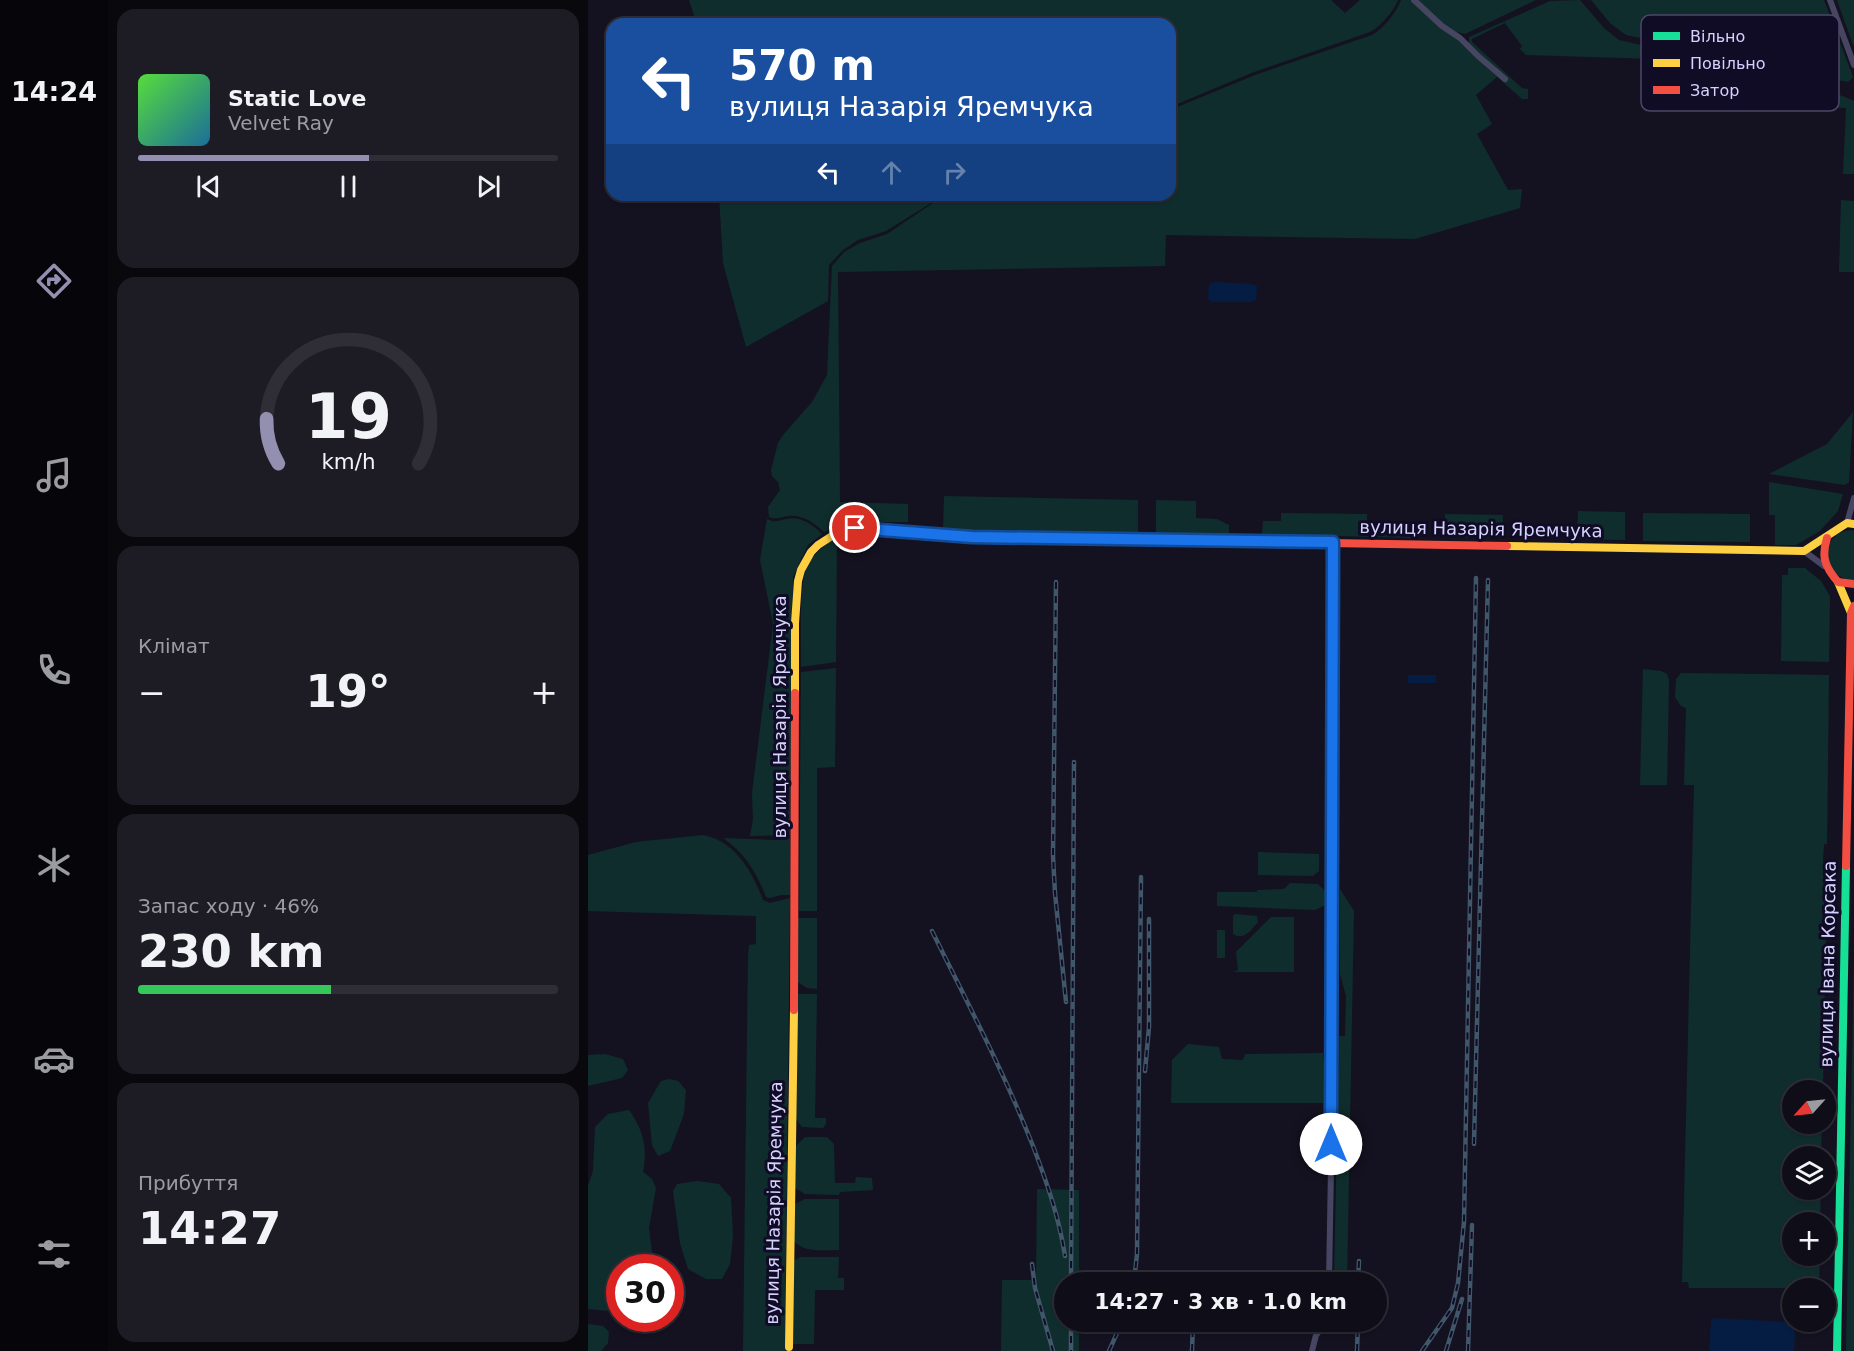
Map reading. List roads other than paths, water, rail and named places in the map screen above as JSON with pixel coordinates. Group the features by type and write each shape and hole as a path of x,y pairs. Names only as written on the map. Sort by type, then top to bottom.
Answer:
{"street":[{"path":"1414,0 1505,79"},
{"path":"1830,0 1837,15"},
{"path":"1839,20 1852,50 1854,65"},
{"path":"1852,609 1838,582 1824,566 1804,551 1850,523 1854,498"},
{"name":"вулиця Назарія Яремчука","path":"789,1347 795,921 795,623 801,568 826,536 840,530 855,528 972,537 1333,542 1637,550 1804,551"},
{"path":"1824,566 1822,551 1827,537"},
{"path":"1329,1272 1333,542"},
{"path":"1838,582 1854,584"},
{"name":"вулиця Івана Корсака","path":"1837,1351 1852,609"},
{"path":"1312,1351 1319,1332"}],"water":[{"path":"1216,282 1257,286 1256,300 1252,302 1212,302 1208,299 1209,284"},
{"path":"1408,675 1436,675 1436,683 1408,683"},
{"path":"1714,1318 1782,1322 1782,1332 1795,1332 1794,1351 1709,1351 1711,1321"}],"railway":[{"path":"1422,1351 1452,1308 1458,1283 1464,1222 1476,578"},
{"path":"1474,1144 1488,580"},
{"path":"1056,582 1053,856 1066,1002"},
{"path":"1071,1272 1074,762"},
{"path":"1135,1272 1141,877"},
{"path":"1145,1071 1149,1027 1149,919"},
{"path":"932,931 1022,1118 1052,1200 1065,1256"},
{"path":"1468,1351 1472,1225"},
{"path":"1358,1272 1359,1261"},
{"path":"1032,1264 1035,1288 1053,1351"},
{"path":"1446,1351 1462,1299"},
{"path":"1071,1332 1071,1351"},
{"path":"1109,1351 1118,1332"},
{"path":"1192,1351 1193,1332"},
{"path":"1357,1351 1358,1332"}]}
